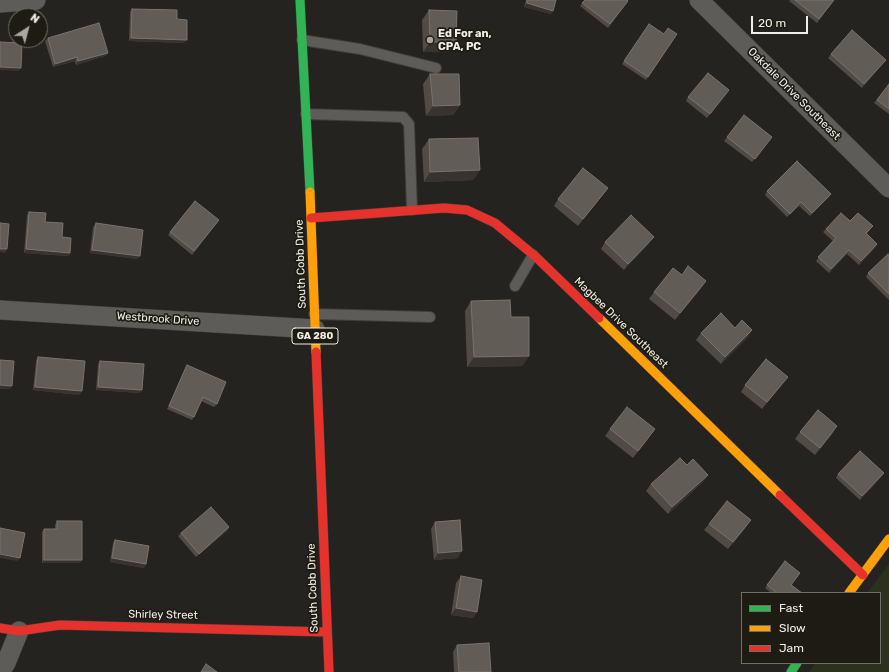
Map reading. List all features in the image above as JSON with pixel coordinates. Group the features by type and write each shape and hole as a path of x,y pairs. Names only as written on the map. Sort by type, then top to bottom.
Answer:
{"street":[{"path":"0,3 36,0"},
{"name":"South Cobb Drive","path":"300,0 311,218 329,672"},
{"name":"Oakdale Drive Southeast","path":"699,0 889,188"},
{"name":"Magbee Drive Southeast","path":"311,218 444,208 467,210 495,223 533,254 863,575"},
{"name":"Westbrook Drive","path":"0,310 315,322"},
{"path":"850,592 889,540"},
{"name":"Shirley Street","path":"0,628 19,631 60,625 327,632"},
{"path":"0,672 6,663 19,631"},
{"path":"791,672 797,664"}],"lane":[{"path":"302,40 360,49 436,68"},
{"path":"306,114 403,117 410,124 412,210"},
{"path":"515,286 533,254"},
{"path":"315,322 430,317"}],"green space":[{"path":"889,564 889,672 809,672 814,664 881,664 881,592 868,592"}],"building":[{"path":"527,0 556,0 553,11 527,3"},
{"path":"585,0 628,1 610,24 582,3"},
{"path":"795,0 834,0 819,19"},
{"path":"132,9 177,10 177,19 187,20 187,40 131,38"},
{"path":"429,10 457,11 456,42 430,42"},
{"path":"99,23 108,53 78,61 77,57 55,64 48,38"},
{"path":"649,24 664,34 668,28 677,34 648,77 624,61"},
{"path":"852,30 886,60 864,84 831,54"},
{"path":"0,42 8,42 8,48 22,48 21,68 0,67"},
{"path":"708,73 729,90 710,114 688,97"},
{"path":"430,74 459,74 460,105 433,106"},
{"path":"889,84 889,109 877,100"},
{"path":"744,115 772,137 755,159 727,137"},
{"path":"478,138 480,170 430,172 429,139"},
{"path":"797,161 831,194 812,213 801,202 790,214 767,191"},
{"path":"583,168 608,188 583,219 558,199"},
{"path":"195,201 219,220 194,251 170,232"},
{"path":"29,212 46,213 45,222 63,223 62,237 71,238 70,253 26,249"},
{"path":"841,213 850,221 858,213 873,226 866,233 877,244 861,261 849,250 831,269 818,257 836,238 826,229"},
{"path":"631,215 654,237 628,264 605,242"},
{"path":"0,223 9,224 7,249 0,249"},
{"path":"96,223 143,230 140,256 92,250"},
{"path":"888,254 889,256 889,294 868,273"},
{"path":"688,266 706,281 680,313 654,292 673,268 682,275"},
{"path":"510,300 511,317 529,317 529,356 474,357 471,301"},
{"path":"721,313 735,328 742,320 752,330 725,357 701,333"},
{"path":"38,357 85,361 82,391 35,387"},
{"path":"766,359 788,377 767,402 745,385"},
{"path":"0,360 14,361 12,386 0,385"},
{"path":"100,361 144,364 142,390 98,387"},
{"path":"187,365 226,382 217,404 203,397 194,417 169,406"},
{"path":"627,407 655,429 638,451 610,429"},
{"path":"818,410 837,426 820,448 800,432"},
{"path":"860,451 884,473 862,496 838,474"},
{"path":"680,458 687,465 693,459 708,475 672,507 651,484"},
{"path":"727,501 751,520 733,542 709,524"},
{"path":"211,507 229,527 199,554 181,533"},
{"path":"460,520 462,551 438,553 435,522"},
{"path":"57,521 82,521 82,560 44,560 44,529 57,529"},
{"path":"0,528 25,533 20,558 0,554"},
{"path":"115,540 149,546 146,564 112,558"},
{"path":"785,561 800,573 791,585 801,592 776,592 767,585"},
{"path":"461,576 482,580 477,612 456,608"},
{"path":"489,643 491,672 459,672 457,645"},
{"path":"206,664 217,672 201,672"}],"traffic: fast":[{"path":"300,0 310,192"},
{"path":"791,672 796,664"}],"traffic: slow":[{"path":"310,192 316,352"},
{"path":"599,318 780,495"},
{"path":"850,592 889,539"}],"traffic: jam":[{"path":"311,218 444,208 467,210 495,223 536,257 599,318"},
{"path":"316,352 329,672"},
{"path":"780,495 863,575"},
{"path":"0,628 19,631 60,625 327,632"}],"place":[{"name":"Ed For an, CPA, PC","path":"430,40"}]}
